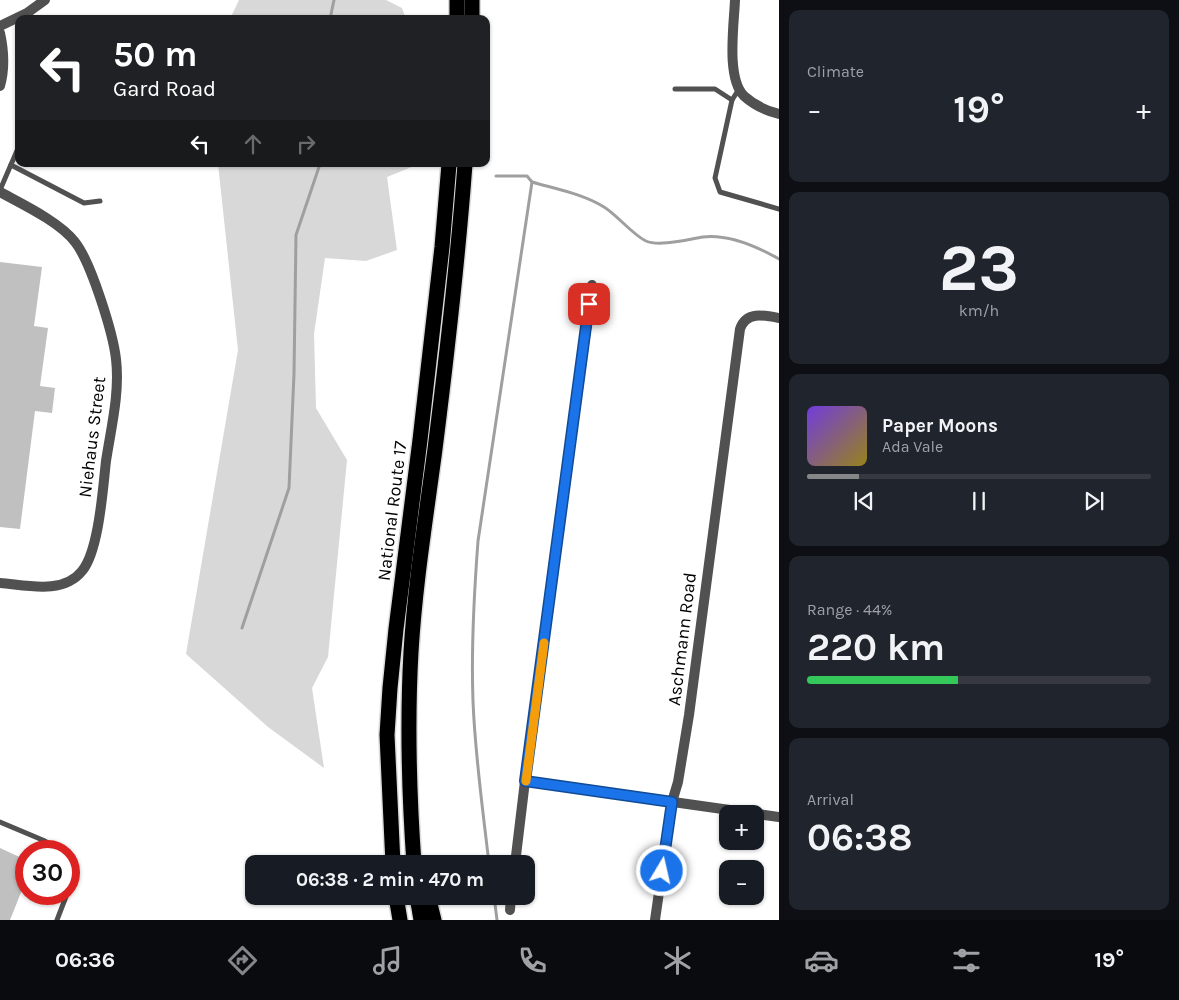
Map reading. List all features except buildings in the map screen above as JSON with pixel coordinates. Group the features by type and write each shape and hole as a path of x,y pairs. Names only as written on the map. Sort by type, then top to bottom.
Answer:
{"highway":[{"path":"457,0 457,15"},
{"path":"472,0 472,15"},
{"name":"National Route 17","path":"393,855 387,735 396,629 420,440 442,247 449,167"},
{"path":"413,855 410,816 408,717 411,652 423,536 455,284 465,167"},
{"path":"383,855 381,823 382,775 387,735"},
{"path":"410,816 419,855"},
{"path":"388,905 390,920"},
{"path":"398,905 400,920"},
{"path":"418,905 421,920"},
{"path":"430,905 434,920"}],"street":[{"path":"23,15 45,0"},
{"path":"735,0 734,71 739,89 744,96 755,104 779,114"},
{"path":"0,26 15,19"},
{"path":"0,33 4,59 0,86"},
{"name":"Niehaus Street","path":"0,191 60,228 76,243 91,274 113,343 116,358 117,387 94,540 89,559 83,570 65,583 54,586 39,587 0,582"},
{"path":"517,855 525,781 592,285"},
{"name":"Aschmann Road","path":"655,920 672,802 678,782 689,715 740,329 742,323 755,315 764,314 779,318"},
{"path":"525,781 779,817"},
{"path":"510,905 510,910"}],"lane":[{"path":"675,89 715,90 732,100"},
{"path":"739,89 732,100 715,178 720,192 779,209"},
{"path":"0,191 15,156"},
{"path":"11,165 84,203 100,201"},
{"path":"0,822 40,840"},
{"path":"57,920 63,905"}],"shaded area":[{"path":"239,0 386,0 402,8 405,15 232,15"},
{"path":"218,167 412,167 387,177 397,250 366,261 325,258 314,334 316,408 347,460 328,657 312,688 324,768 268,727 186,654 238,350"}],"waterway":[{"path":"331,15 334,0"},
{"path":"242,628 289,488 294,374 296,235 319,167"},
{"path":"496,176 527,176 532,182 596,202 636,234 652,243 666,243 703,237 723,237 742,242 779,259"},
{"path":"488,855 477,763 472,681 475,581 478,541 532,182"},
{"path":"495,905 497,920"}],"slow traffic":[{"path":"526,781 544,643"}],"route":[{"path":"589,304 525,781 672,802 662,871"}]}
